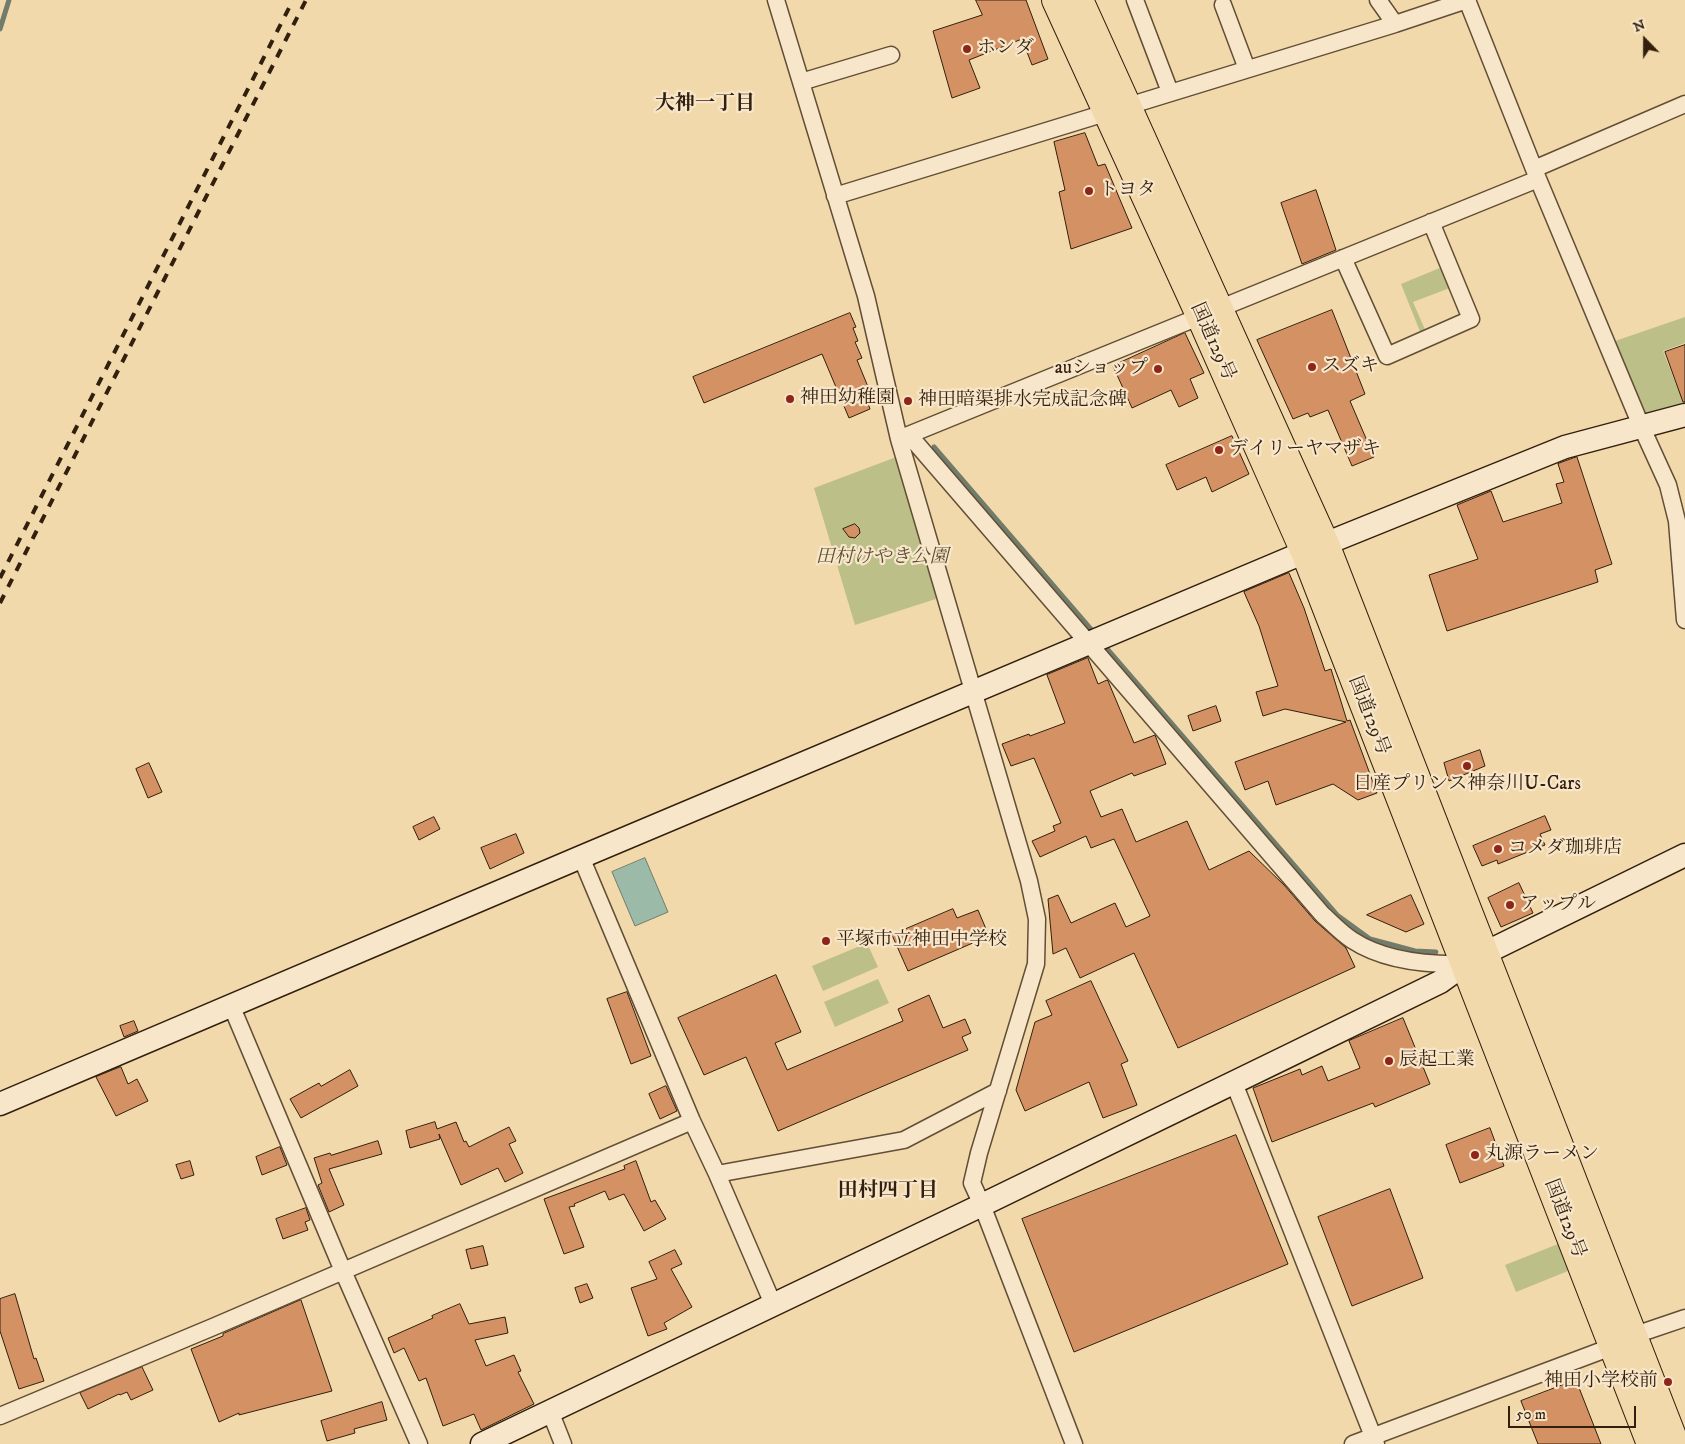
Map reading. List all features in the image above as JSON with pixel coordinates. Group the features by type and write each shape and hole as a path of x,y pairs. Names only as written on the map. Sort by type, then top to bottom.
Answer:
{"highway":[{"name":"国道129号","path":"1056,0 1117,109 1315,548 1623,1341 1652,1444"},
{"name":"国道129号","path":"1079,0 1117,109"},
{"name":"国道129号","path":"1623,1341 1675,1444"}],"street":[{"path":"776,0 866,296 974,693 1029,881 1037,919 1036,964 972,1184 982,1205 1074,1444"},
{"path":"1135,0 1170,92"},
{"path":"1378,0 1395,24"},
{"path":"835,196 1395,24 1467,0 1536,174 1642,428 1668,485 1677,522 1685,620"},
{"path":"1223,5 1247,69"},
{"path":"801,82 891,55"},
{"path":"904,437 1431,222 1685,104"},
{"path":"1343,258 1387,356 1471,319 1431,222"},
{"path":"0,1104 1315,548 1564,447 1642,428 1685,415"},
{"path":"904,437 1090,644 1322,914 1352,940 1381,954 1411,962 1439,965 1475,959"},
{"path":"482,1444 982,1205 1440,982 1475,959 1685,855"},
{"path":"581,857 692,1121 773,1304"},
{"path":"231,1005 343,1271 419,1444"},
{"path":"1234,1082 1374,1440"},
{"path":"717,1174 904,1140 998,1091"},
{"path":"0,1416 692,1121"},
{"path":"1353,1444 1374,1440 1685,1318"},
{"path":"550,1411 562,1444"}],"green space":[{"path":"1447,265 1455,286 1413,302 1426,332 1421,334 1401,284"},
{"path":"1685,317 1685,343 1663,351 1678,389 1685,388 1685,407 1646,415 1631,388 1615,341"},
{"name":"田村けやき公園","path":"899,456 942,597 855,625 814,488"},
{"path":"867,943 878,967 823,991 812,966"},
{"path":"878,979 889,1003 835,1027 824,1002"},
{"path":"1558,1244 1568,1271 1516,1292 1505,1265"}],"shaded area":[{"path":"645,858 668,912 635,926 612,872"}],"building":[{"name":"ホンダ","path":"976,0 1026,0 1048,59 1032,65 1022,39 969,60 980,88 952,98 933,31 982,15"},
{"name":"トヨタ","path":"1085,133 1098,166 1105,164 1132,228 1071,249 1059,192 1065,190 1054,142"},
{"path":"1316,190 1336,250 1302,264 1281,203"},
{"name":"スズキ","path":"1332,310 1365,394 1350,401 1374,457 1352,466 1328,410 1310,417 1308,413 1293,419 1257,340"},
{"path":"850,313 856,327 853,328 858,341 855,342 862,358 857,360 873,399 867,401 870,409 849,418 822,354 704,403 693,377"},
{"name":"auショップ","path":"1185,333 1204,373 1190,379 1198,398 1179,407 1171,390 1132,408 1113,366"},
{"path":"1685,345 1685,402 1683,402 1665,352"},
{"name":"デイリーヤマザキ","path":"1232,436 1249,474 1212,492 1206,477 1177,490 1166,465"},
{"path":"1577,457 1612,564 1595,570 1598,582 1447,631 1429,575 1478,559 1457,505 1491,491 1503,522 1562,503 1556,484 1564,482 1558,464"},
{"path":"855,524 859,528 860,533 855,538 849,537 843,529"},
{"path":"1289,573 1304,608 1325,671 1331,669 1347,721 1350,720 1377,793 1358,800 1333,784 1276,805 1268,781 1245,790 1235,762 1346,722 1285,709 1263,716 1256,692 1278,686 1259,626 1244,592"},
{"path":"1088,658 1098,684 1108,681 1134,743 1155,735 1166,764 1134,776 1132,773 1090,791 1101,817 1122,809 1136,842 1187,821 1209,870 1249,851 1284,885 1315,921 1346,948 1355,967 1178,1048 1134,953 1080,978 1066,948 1053,954 1048,899 1058,895 1071,923 1115,903 1126,927 1150,916 1114,839 1091,848 1086,836 1040,857 1032,841 1055,831 1053,826 1061,823 1034,758 1011,766 1002,744 1065,723 1047,675"},
{"path":"1216,706 1221,721 1193,731 1188,716"},
{"path":"1480,750 1485,766 1449,781 1444,763"},
{"path":"149,763 162,792 148,798 136,769"},
{"path":"1545,816 1551,830 1540,834 1545,845 1498,864 1497,860 1482,866 1473,846"},
{"path":"434,817 440,829 419,840 413,827"},
{"path":"516,834 524,853 490,869 481,848"},
{"name":"アップル","path":"1519,883 1533,913 1501,927 1488,898"},
{"path":"1411,895 1424,924 1406,932 1367,915"},
{"path":"953,909 957,918 978,910 989,936 908,971 892,935"},
{"path":"776,975 801,1032 775,1043 787,1070 903,1021 898,1009 929,995 943,1028 965,1019 971,1033 962,1037 968,1050 778,1131 746,1057 704,1075 678,1018"},
{"path":"1091,981 1128,1061 1121,1064 1137,1105 1103,1118 1089,1082 1025,1111 1016,1090 1035,1022 1052,1015 1046,1001"},
{"path":"627,992 651,1056 631,1064 607,999"},
{"path":"1403,1018 1430,1084 1375,1107 1373,1103 1272,1142 1253,1088 1300,1069 1302,1075 1322,1066 1328,1081 1360,1068 1349,1041"},
{"path":"134,1021 138,1031 124,1037 120,1026"},
{"path":"121,1067 128,1084 137,1079 148,1101 116,1116 96,1077"},
{"path":"350,1070 358,1086 301,1118 290,1099 319,1083 321,1086"},
{"path":"666,1086 677,1111 660,1119 649,1094"},
{"path":"435,1122 437,1129 456,1122 464,1142 466,1141 469,1147 509,1127 516,1141 509,1144 523,1173 505,1182 498,1168 461,1185 439,1134 440,1139 410,1148 406,1131"},
{"name":"丸源ラーメン","path":"1490,1128 1504,1166 1460,1183 1446,1145"},
{"path":"1236,1135 1288,1264 1074,1352 1022,1219"},
{"path":"378,1141 382,1154 329,1169 344,1205 329,1212 318,1185 322,1183 314,1158"},
{"path":"280,1147 287,1165 262,1175 256,1157"},
{"path":"190,1161 194,1175 181,1179 176,1165"},
{"path":"636,1161 651,1202 655,1200 666,1219 644,1231 624,1194 609,1200 605,1191 574,1204 575,1206 569,1207 584,1247 564,1254 544,1199 625,1169 624,1166"},
{"path":"1390,1189 1423,1278 1352,1306 1318,1217"},
{"path":"306,1208 310,1220 305,1222 308,1230 283,1239 276,1219"},
{"path":"483,1246 488,1265 471,1269 466,1250"},
{"path":"675,1250 682,1264 671,1269 692,1307 664,1323 667,1329 648,1336 631,1288 657,1279 649,1262"},
{"path":"587,1284 593,1298 580,1303 575,1288"},
{"path":"15,1294 34,1359 36,1358 44,1381 19,1389 0,1331 0,1299"},
{"path":"301,1300 332,1391 239,1415 239,1413 219,1422 191,1349"},
{"path":"460,1304 469,1324 505,1317 508,1333 475,1340 486,1366 514,1355 521,1371 518,1372 534,1404 481,1430 474,1414 443,1426 426,1378 419,1381 404,1348 394,1353 388,1338"},
{"path":"142,1367 153,1390 131,1400 127,1392 119,1394 88,1409 80,1393"},
{"path":"1576,1380 1601,1444 1538,1444 1521,1401"},
{"path":"382,1402 387,1420 354,1429 355,1433 327,1441 321,1421"}],"waterway":[{"path":"0,29 9,0"},
{"path":"934,447 1095,634"},
{"path":"1102,643 1337,915 1370,939 1415,951 1436,952"}],"railway":[{"path":"0,578 293,0"},
{"path":"0,603 306,0"}],"place":[{"name":"ホンダ","path":"967,49"},
{"name":"トヨタ","path":"1089,191"},
{"name":"スズキ","path":"1312,367"},
{"name":"auショップ","path":"1158,369"},
{"name":"神田幼稚園","path":"790,399"},
{"name":"神田暗渠排水完成記念碑","path":"908,401"},
{"name":"デイリーヤマザキ","path":"1219,450"},
{"name":"日産プリンス神奈川U-Cars","path":"1467,766"},
{"name":"コメダ珈琲店","path":"1498,849"},
{"name":"アップル","path":"1510,905"},
{"name":"平塚市立神田中学校","path":"826,941"},
{"name":"辰起工業","path":"1389,1061"},
{"name":"丸源ラーメン","path":"1475,1155"},
{"name":"神田小学校前","path":"1668,1382"}],"district":[{"name":"大神一丁目","path":"705,105"},
{"name":"田村四丁目","path":"888,1192"}]}
